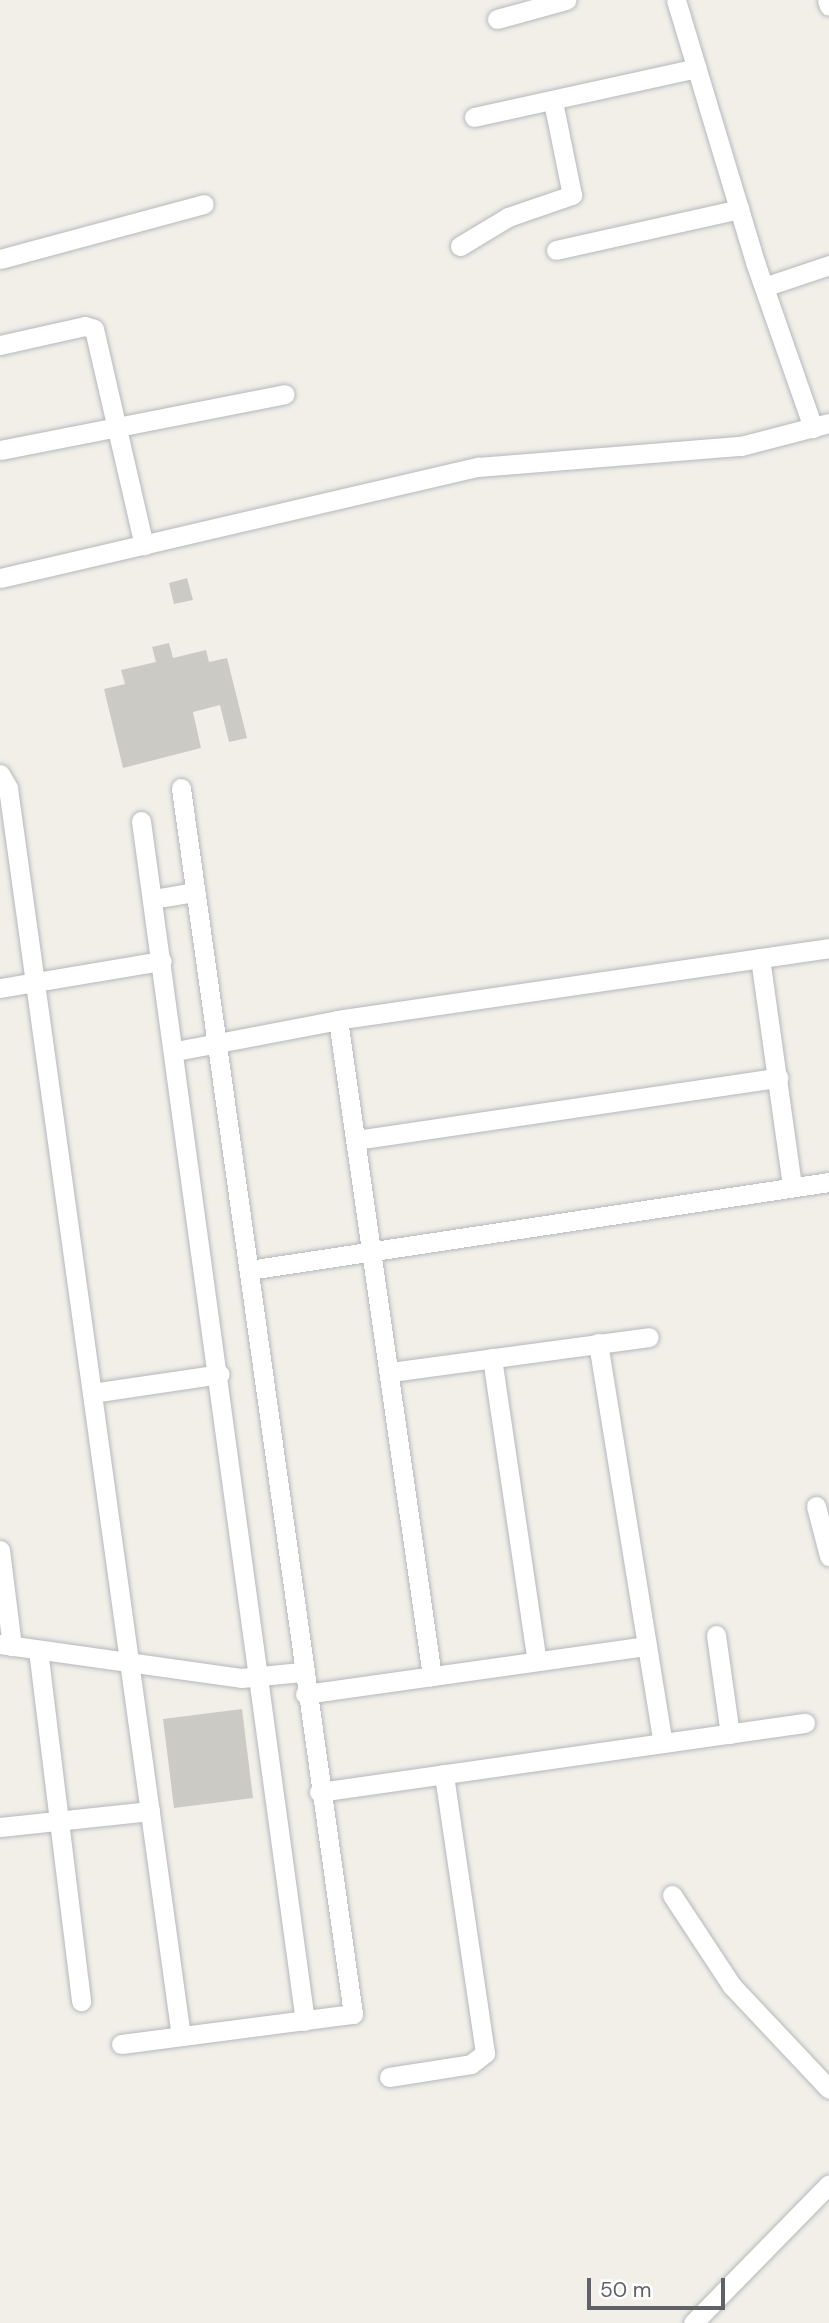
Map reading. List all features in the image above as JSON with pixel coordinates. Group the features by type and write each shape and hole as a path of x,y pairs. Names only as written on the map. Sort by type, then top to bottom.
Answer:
{"street":[{"path":"497,19 566,0"},
{"path":"0,578 478,467 741,446 821,425 764,287 676,0"},
{"path":"827,0 829,6"},
{"path":"474,117 553,102 697,68"},
{"path":"460,246 508,217 572,195 553,102"},
{"path":"0,259 204,204"},
{"path":"556,250 739,209"},
{"path":"764,287 829,265"},
{"path":"0,345 85,326 94,329 119,426 144,545"},
{"path":"0,450 285,394"},
{"path":"0,774 8,788 181,2036"},
{"path":"121,2044 353,2014 301,1672 249,1270 181,788"},
{"path":"141,821 176,1051 305,2021"},
{"path":"0,879 20,877"},
{"path":"153,900 195,891"},
{"path":"176,1051 217,1041 338,1020 829,948"},
{"path":"760,958 792,1186"},
{"path":"0,988 162,961"},
{"path":"338,1020 391,1372 432,1676"},
{"path":"356,1140 778,1078"},
{"path":"249,1270 829,1182"},
{"path":"391,1372 649,1337"},
{"path":"598,1343 663,1743"},
{"path":"492,1358 537,1661"},
{"path":"92,1393 219,1374"},
{"path":"816,1506 829,1556"},
{"path":"0,1550 6,1645 261,1676 301,1672"},
{"path":"716,1635 730,1734"},
{"path":"304,1693 647,1646"},
{"path":"38,1650 81,2001"},
{"path":"319,1792 805,1723"},
{"path":"389,2077 471,2064 485,2053 444,1774"},
{"path":"0,1827 150,1811"},
{"path":"672,1895 732,1986 829,2089"},
{"path":"693,2323 829,2184"}],"building":[{"path":"187,578 193,600 174,604 169,583"},
{"path":"169,643 173,658 206,650 209,662 227,658 247,738 229,742 220,705 193,712 201,748 123,768 104,689 125,684 121,670 156,662 152,647"},
{"path":"242,1709 253,1798 174,1808 163,1719"}]}
